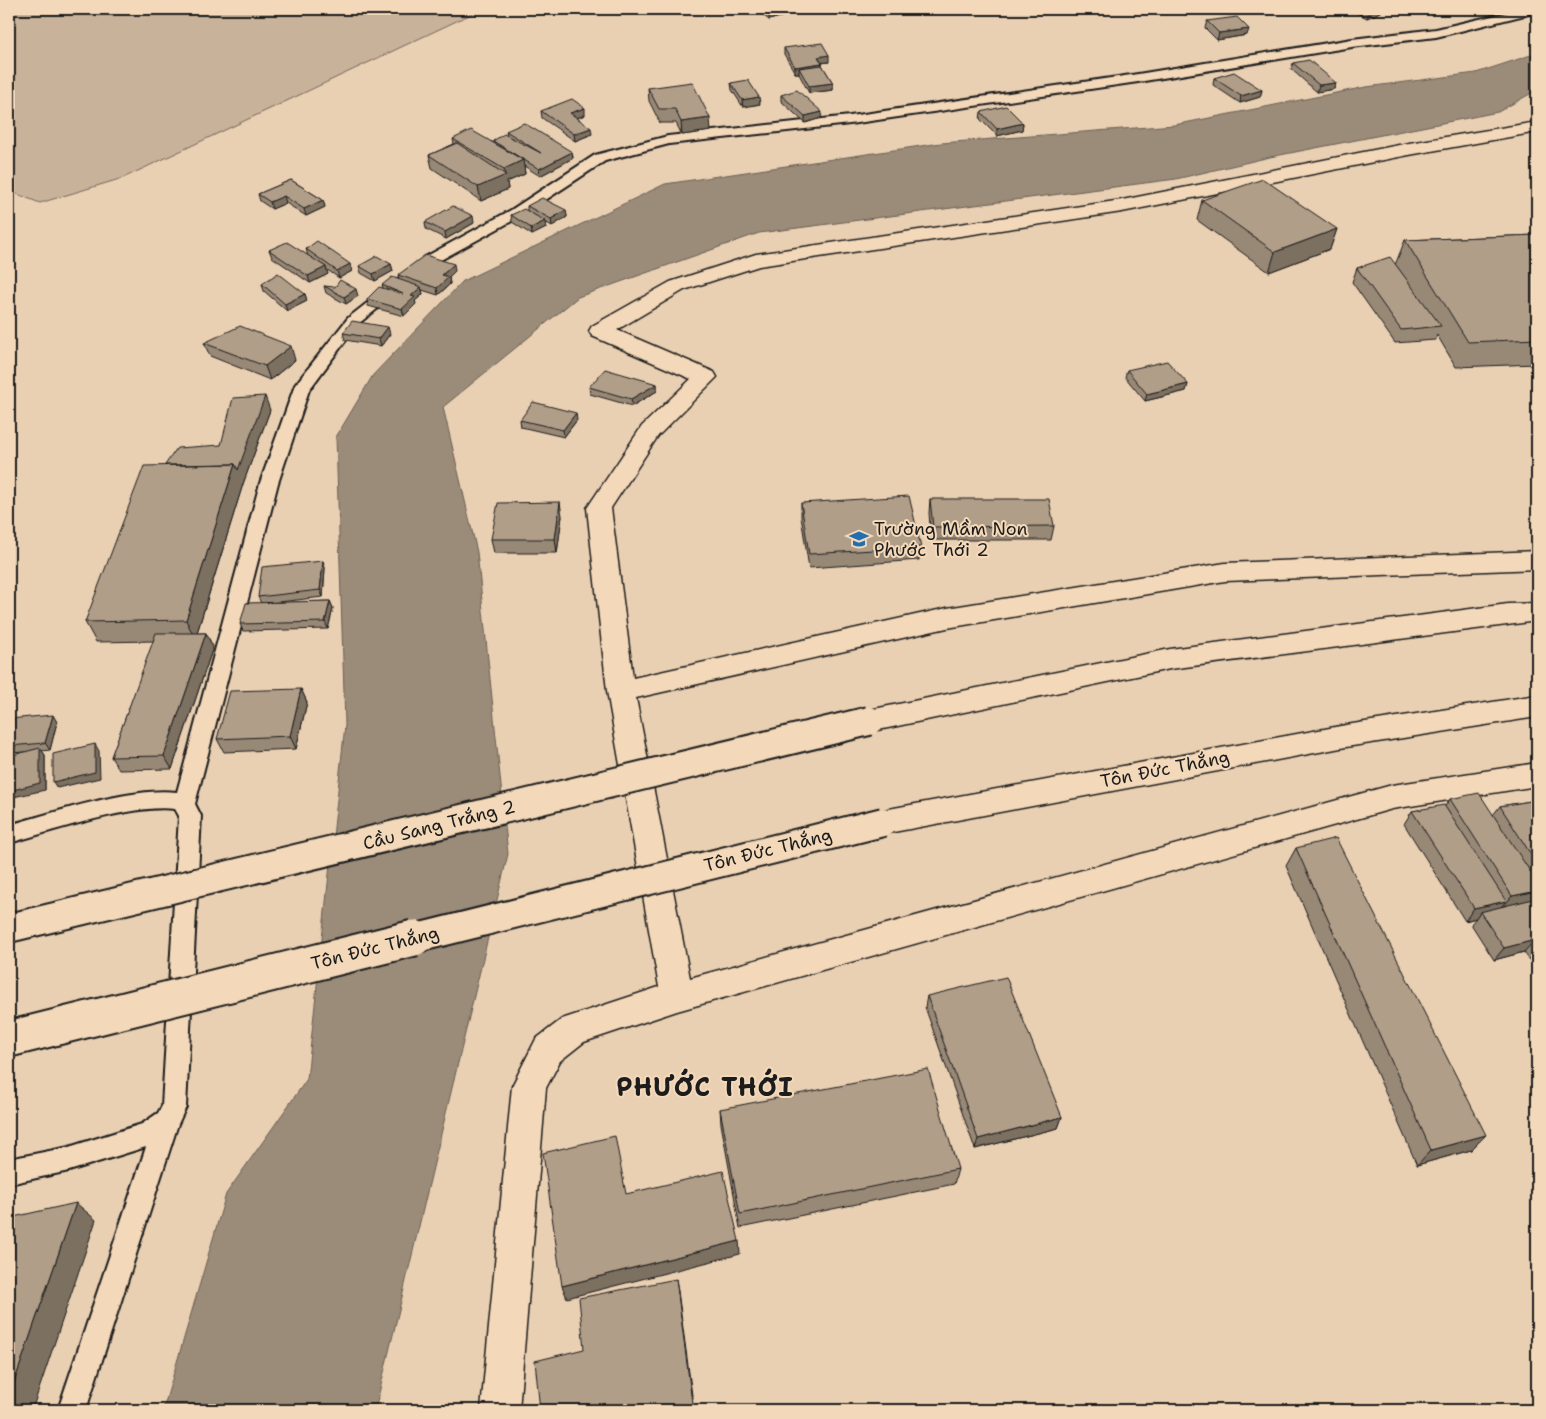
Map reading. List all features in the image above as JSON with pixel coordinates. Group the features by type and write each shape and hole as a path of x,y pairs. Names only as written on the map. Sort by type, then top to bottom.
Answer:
{"main road":[{"path":"677,996 621,691 599,508 650,431 706,377 600,332 677,286 756,260 1122,206 1409,149 1537,127"},
{"path":"621,691 947,618 1225,572 1537,560"},
{"name":"Cầu Sang Trắng 2","path":"9,928 870,722 1170,659 1508,614 1537,612"},
{"name":"Tôn Đức Thắng","path":"9,1039 883,822 1346,736 1537,706"},
{"path":"500,1410 529,1086 548,1050 574,1030 677,996 1392,798 1537,775"}],"lane":[{"path":"184,805 270,484 301,389 353,321 432,260 516,213 600,158 668,140 850,120 1138,78 1352,43 1436,33 1537,9"},
{"path":"9,834 126,805 166,799 178,800 184,805 190,816 177,1082 174,1108 167,1121 72,1410"},
{"path":"9,1171 69,1159 142,1136 157,1130 167,1121"}],"shaded area":[{"path":"9,9 482,9 123,178 40,203 9,191"},
{"path":"1537,53 1537,90 1498,112 1270,157 1176,179 759,233 578,297 443,407 477,552 508,854 375,1410 163,1410 226,1194 307,1079 345,725 336,437 373,375 463,281 665,184 941,143 1174,125 1366,87 1476,73"}],"building":[{"path":"762,9 788,9 769,14"},
{"path":"1237,17 1249,29 1219,33 1207,21"},
{"path":"822,43 829,55 818,57 822,63 795,67 784,48"},
{"path":"1309,60 1336,83 1319,85 1293,63"},
{"path":"822,65 833,83 809,86 799,68"},
{"path":"1234,72 1262,90 1241,96 1214,78"},
{"path":"748,80 759,97 742,100 731,83"},
{"path":"692,82 710,118 681,122 675,109 659,109 648,88"},
{"path":"797,90 822,112 805,116 781,95"},
{"path":"572,99 585,108 570,113 591,128 574,134 541,111"},
{"path":"1006,106 1023,123 997,129 981,112"},
{"path":"524,123 572,152 539,169 493,141 504,134 541,153 506,131"},
{"path":"471,130 523,160 504,169 453,139"},
{"path":"457,143 506,175 478,187 429,155"},
{"path":"1263,179 1337,229 1275,252 1202,200"},
{"path":"291,180 323,200 304,209 284,196 270,202 258,194"},
{"path":"542,198 566,210 551,219 527,206"},
{"path":"453,206 473,216 445,232 425,222"},
{"path":"524,209 545,221 531,228 511,215"},
{"path":"1537,235 1537,339 1468,342 1405,240"},
{"path":"317,241 350,264 337,271 306,249"},
{"path":"287,242 326,267 308,276 269,250"},
{"path":"425,255 454,264 442,275 449,277 437,288 398,275"},
{"path":"377,256 391,264 373,274 359,266"},
{"path":"1390,257 1441,326 1401,330 1357,268"},
{"path":"278,273 305,294 285,304 262,284"},
{"path":"392,277 421,287 411,296 415,297 402,309 367,299 379,287 403,294 382,285"},
{"path":"340,280 356,289 344,297 324,286 335,287"},
{"path":"352,321 388,327 379,339 343,333"},
{"path":"240,326 291,346 265,366 204,343"},
{"path":"1167,361 1188,384 1147,394 1127,370"},
{"path":"605,369 657,384 631,399 589,387"},
{"path":"265,396 238,470 235,464 165,465 177,448 221,445 233,398"},
{"path":"533,402 576,413 563,430 520,420"},
{"path":"235,464 186,620 85,622 144,466"},
{"name":"Trường Mầm Non Phước Thới 2","path":"909,496 921,547 809,554 801,503"},
{"path":"930,499 1049,499 1054,526 933,527"},
{"path":"560,502 555,539 491,539 498,503"},
{"path":"323,561 320,590 258,597 262,567"},
{"path":"330,601 325,622 240,624 246,603"},
{"path":"156,633 206,633 164,756 111,757"},
{"path":"301,689 290,736 217,739 230,691"},
{"path":"53,715 45,743 9,746 9,719"},
{"path":"95,744 95,772 53,782 53,754"},
{"path":"40,748 40,783 9,791 9,756"},
{"path":"1479,793 1537,882 1537,891 1512,896 1450,799"},
{"path":"1537,800 1537,864 1500,806"},
{"path":"1444,805 1506,901 1474,908 1412,811"},
{"path":"1336,838 1486,1135 1431,1150 1296,848"},
{"path":"1537,898 1537,944 1535,940 1504,948 1480,912"},
{"path":"1006,977 1062,1117 978,1139 927,996"},
{"path":"928,1069 958,1169 740,1214 720,1109"},
{"path":"615,1136 626,1194 723,1171 739,1241 562,1286 543,1153"},
{"path":"76,1203 9,1397 9,1218"},
{"path":"676,1279 693,1410 540,1410 535,1361 584,1349 579,1298"}],"place":[{"name":"Trường Mầm Non Phước Thới 2","path":"859,539"}],"district":[{"name":"PHƯỚC THỚI","path":"705,1086"}]}
